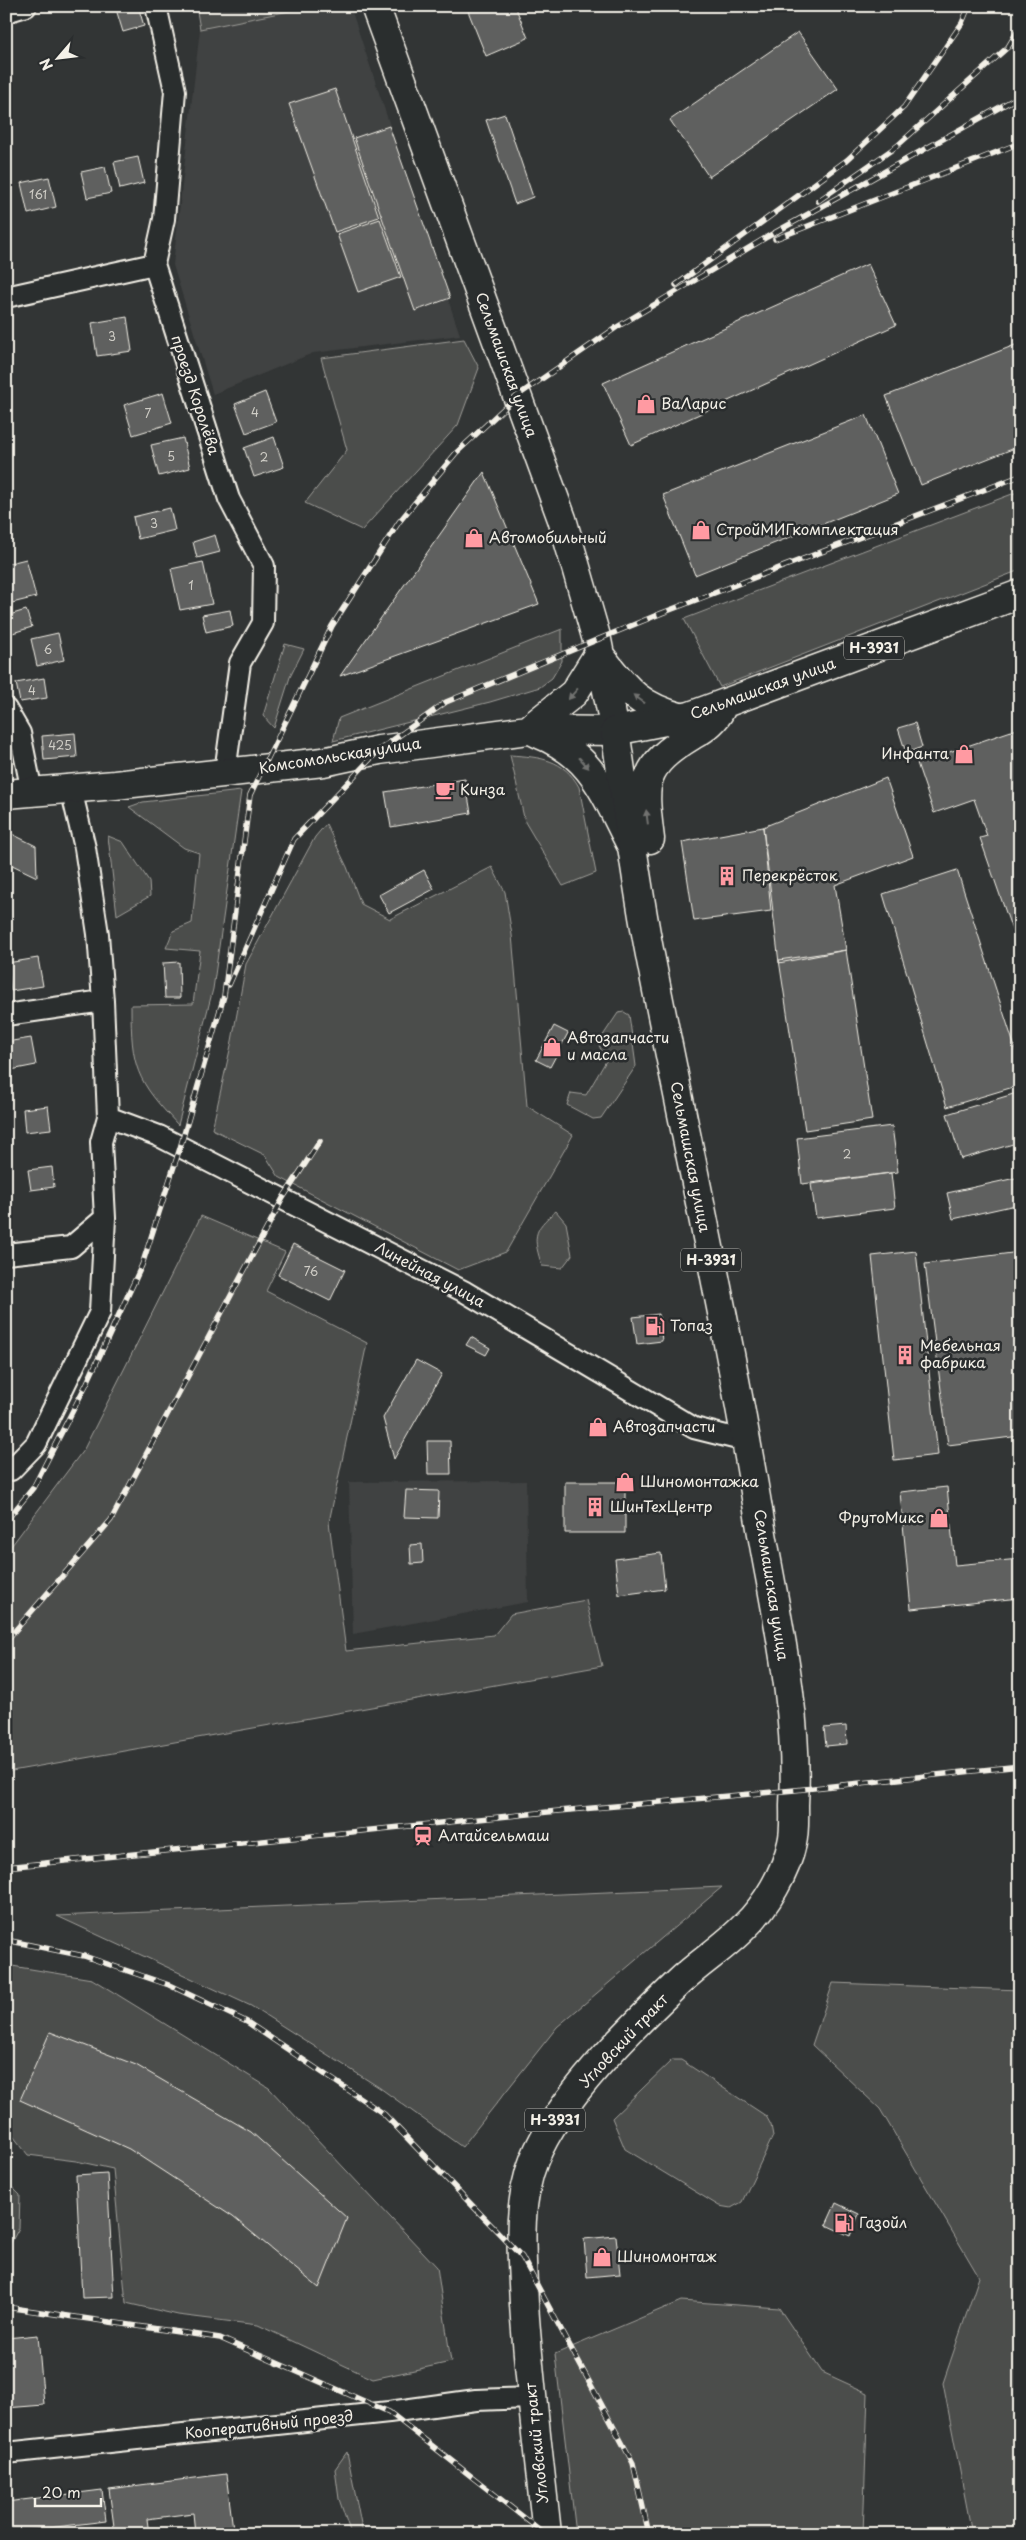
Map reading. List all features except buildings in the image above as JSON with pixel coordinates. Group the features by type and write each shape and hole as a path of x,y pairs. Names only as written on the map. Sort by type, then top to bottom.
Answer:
{"main road":[{"name":"Сельмашская улица","path":"375,6 562,519 599,653 615,731 650,957 746,1441 789,1690 796,1753 795,1790"},
{"name":"Сельмашская улица","path":"615,731 682,718 724,704 1020,594"},
{"path":"528,730 574,693 599,653 632,694 662,713 682,718"},
{"path":"641,897 650,885 653,866 645,804 646,783 652,770 665,754 706,728 720,713 724,704"},
{"path":"528,730 555,740 581,759 607,799 634,851"},
{"name":"Комсомольская улица","path":"19,793 323,762 379,750 528,730 615,731"},
{"name":"Угловский тракт","path":"547,2534 532,2398 522,2258 524,2205 532,2165 546,2134 569,2100 636,2025 683,1978 748,1924 776,1884 792,1844 795,1790"}],"street":[{"path":"6,12 26,6"},
{"path":"6,298 154,264 164,219 175,91 156,6"},
{"name":"проезд Королёва","path":"154,264 229,499 264,566 263,623 240,664 225,772"},
{"path":"6,709 20,733 19,793"},
{"path":"11,1470 36,1444 100,1312 105,1218 101,1142 108,1117 103,1001 98,934 85,848 71,789"},
{"path":"6,1015 103,1001"},
{"name":"Линейная улица","path":"108,1117 159,1136 465,1292 694,1428 746,1441"},
{"path":"6,1254 71,1247 105,1218"},
{"name":"Кооперативный проезд","path":"6,2453 388,2412 476,2400 532,2398"}],"shaded area":[{"path":"196,6 314,6 200,29"},
{"path":"314,6 350,6 460,335 313,353 213,394 173,265 200,29"},
{"path":"464,339 479,368 458,425 362,530 305,503 347,450 321,358"},
{"path":"1020,491 1020,570 720,687 684,619"},
{"path":"562,629 562,661 552,678 540,687 490,702 333,741 339,718"},
{"path":"285,644 304,649 290,677 274,728 263,716"},
{"path":"510,755 550,761 566,770 573,778 579,787 596,873 563,886 525,822"},
{"path":"241,791 213,989 178,1125 153,1096 139,1072 132,1044 131,1005 193,1004 200,951 166,948 173,931 192,923 199,853 184,848 129,807 143,802"},
{"path":"326,824 347,867 361,904 390,919 492,867 505,892 512,935 527,1106 573,1135 506,1252 458,1270 279,1177 265,1155 212,1129 232,1041 246,964 315,837"},
{"path":"108,836 123,842 149,881 150,896 117,915"},
{"path":"624,1012 629,1015 636,1066 601,1118 593,1119 567,1105 571,1093 586,1095 606,1061 598,1043 618,1013"},
{"path":"556,1211 566,1223 572,1255 562,1268 542,1266 536,1241 542,1224"},
{"path":"201,1216 285,1252 266,1291 367,1343 329,1522 346,1651 494,1635 511,1614 586,1600 602,1666 6,1772 6,1553 84,1449"},
{"path":"526,1481 528,1602 353,1634 349,1482"},
{"path":"722,1887 557,2027 462,2147 380,2088 251,2006 57,1916"},
{"path":"6,1965 92,1979 269,2088 437,2267 451,2362 373,2379 258,2325 178,2315 126,2303 113,2169 76,2161 28,2155 6,2127"},
{"path":"833,1983 1020,1990 1020,2534 972,2534 943,2383 979,2277 880,2109 812,2045"},
{"path":"672,2060 681,2060 766,2116 771,2125 773,2136 742,2202 731,2208 719,2206 625,2149 612,2118"},
{"path":"6,2181 20,2195 19,2228 6,2252"},
{"path":"681,2301 779,2308 822,2372 868,2393 863,2534 576,2534 555,2354"},
{"path":"347,2452 363,2534 351,2534 339,2499 335,2469"}],"railway":[{"path":"676,285 847,160 904,107 962,23 969,6"},
{"path":"818,201 897,146 1008,47 1020,27"},
{"path":"6,1521 33,1488 87,1383 142,1265 180,1148 224,996 250,795 332,626 399,522 456,453 517,396 617,327 767,237 1020,96"},
{"path":"775,239 1020,143"},
{"path":"229,985 294,839 379,750 446,702 662,613 1020,476"},
{"path":"6,1641 111,1520 283,1198 320,1141"},
{"path":"6,1867 548,1812 795,1790 1020,1766"},
{"path":"6,1940 84,1956 169,1985 247,2022 384,2114 522,2257 633,2463 649,2534"},
{"path":"6,2307 220,2338 389,2412 545,2534"}],"place":[{"name":"ВаЛарис","path":"646,404"},
{"name":"СтройМИГкомплектация","path":"701,530"},
{"name":"Автомобильный","path":"474,538"},
{"name":"Инфанта","path":"964,754"},
{"name":"Кинза","path":"445,790"},
{"name":"Перекрёсток","path":"727,876"},
{"name":"Автозапчасти и масла","path":"552,1047"},
{"name":"Топаз","path":"655,1326"},
{"name":"Мебельная фабрика","path":"905,1355"},
{"name":"Автозапчасти","path":"598,1427"},
{"name":"Шиномонтажка","path":"625,1482"},
{"name":"ШинТехЦентр","path":"595,1507"},
{"name":"ФрутоМикс","path":"939,1518"},
{"name":"Алтайсельмаш","path":"423,1836"},
{"name":"Газойл","path":"844,2223"},
{"name":"Шиномонтаж","path":"602,2257"}]}
